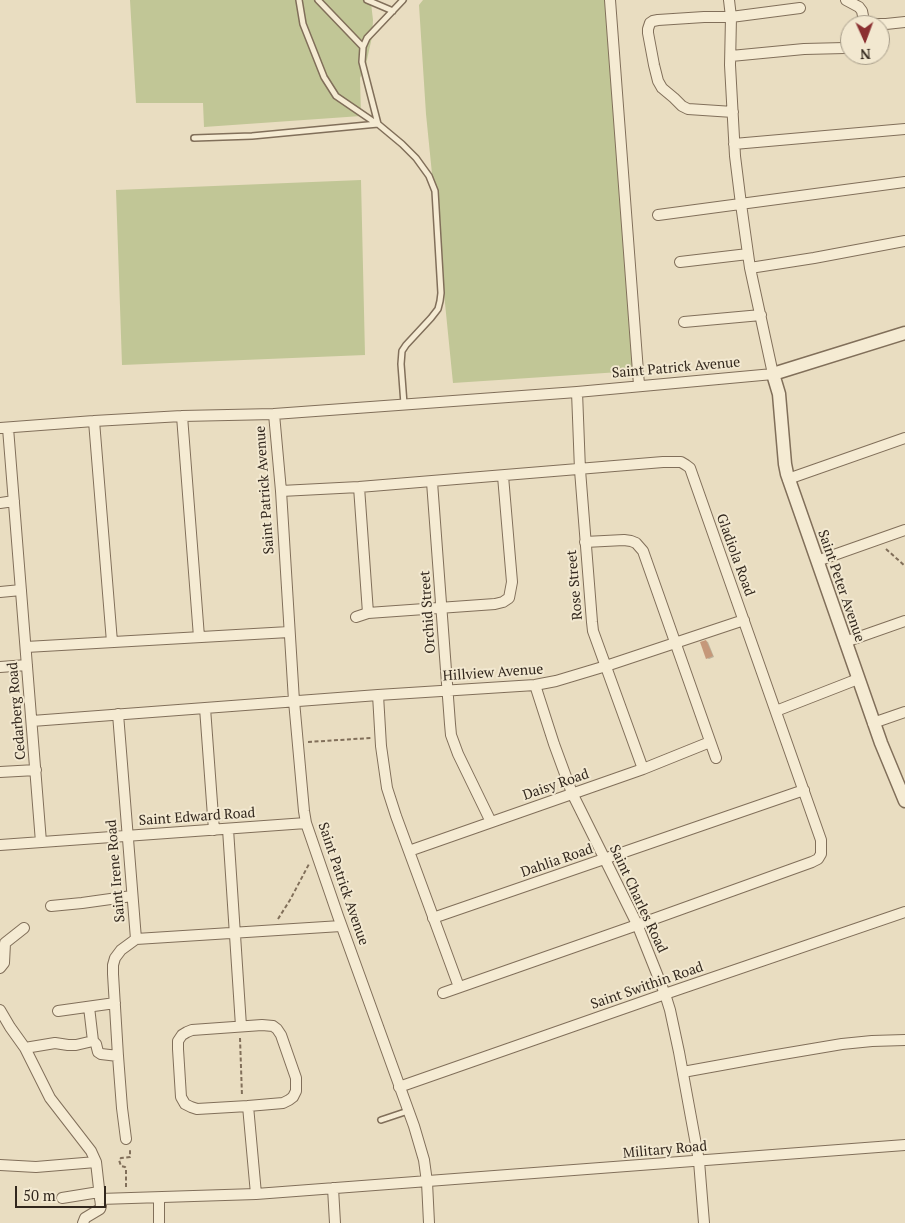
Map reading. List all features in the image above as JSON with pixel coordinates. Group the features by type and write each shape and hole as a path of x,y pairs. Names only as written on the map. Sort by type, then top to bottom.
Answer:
{"street":[{"path":"610,0 639,385"},
{"path":"729,0 734,144 741,204 750,268 774,374"},
{"path":"849,1 862,11 866,24 905,22"},
{"path":"733,112 688,109 662,88 655,71 648,29 650,23 653,21 704,17 731,17 800,8"},
{"path":"731,56 804,49 840,48"},
{"path":"734,144 905,129"},
{"path":"658,215 905,182"},
{"path":"750,268 905,241"},
{"path":"680,262 748,254"},
{"path":"684,322 761,315"},
{"name":"Saint Patrick Avenue","path":"429,1223 424,1160 306,823 297,742 281,491 274,414 577,392 774,374 905,333"},
{"name":"Saint Peter Avenue","path":"774,374 778,394 784,464 788,479 873,723 905,801"},
{"name":"Rose Street","path":"577,392 580,470 592,622 643,769"},
{"path":"4,428 182,416 274,414"},
{"path":"182,416 199,636"},
{"path":"94,421 112,642"},
{"name":"Cedarberg Road","path":"4,428 14,501 42,842"},
{"path":"788,479 905,438"},
{"name":"Gladiola Road","path":"281,491 359,488 663,462 680,462 690,468 804,790 822,848 818,859 638,925"},
{"path":"356,617 368,613 442,609 504,602 508,598 512,582 503,476"},
{"name":"Orchid Street","path":"432,482 450,724 454,743 491,822"},
{"path":"359,488 368,613"},
{"path":"0,502 14,501"},
{"path":"817,561 905,530"},
{"path":"586,542 624,540 631,541 640,546 716,758"},
{"path":"0,592 20,590"},
{"name":"Hillview Avenue","path":"32,721 448,690 535,686 606,666 744,620"},
{"path":"845,642 905,621"},
{"path":"26,647 289,632"},
{"path":"0,667 27,665"},
{"path":"776,711 858,679"},
{"name":"Saint Charles Road","path":"535,686 572,794 638,925 665,994 683,1072 699,1161 704,1223"},
{"path":"378,695 387,788 459,987"},
{"path":"205,708 214,830"},
{"path":"873,723 905,712"},
{"name":"Saint Irene Road","path":"118,714 136,939 341,926"},
{"name":"Daisy Road","path":"409,851 643,769 710,742"},
{"path":"0,772 36,770"},
{"name":"Dahlia Road","path":"433,918 804,790"},
{"name":"Saint Edward Road","path":"0,845 306,823"},
{"path":"228,829 241,1026"},
{"path":"51,906 132,896"},
{"name":"Saint Swithin Road","path":"399,1087 905,912"},
{"path":"443,993 638,925"},
{"path":"0,968 4,963 5,943 24,928"},
{"path":"126,1139 114,1003 113,965 115,958 121,950 136,939"},
{"path":"58,1011 114,1003"},
{"path":"89,1007 93,1041 98,1051 118,1056"},
{"path":"0,1010 25,1048 50,1098 91,1151 96,1162 101,1206 85,1218 83,1223"},
{"path":"268,1025 277,1028 292,1065 296,1090 290,1100 248,1106 197,1109 190,1107 182,1101 178,1041 182,1035 192,1030 241,1026 268,1025"},
{"path":"683,1072 842,1044 905,1040"},
{"path":"25,1048 55,1043 76,1045 93,1041"},
{"path":"248,1106 256,1194"},
{"name":"Military Road","path":"62,1198 100,1196 126,1199 256,1194 905,1144"},
{"path":"0,1165 48,1167 96,1162"},
{"path":"333,1188 335,1223"},
{"path":"159,1198 159,1223"}],"lane":[{"path":"299,0 303,24 324,77 336,96 378,124 402,144 416,158 429,176 435,191 440,301 438,309 402,351 400,364 404,404"},
{"path":"318,0 363,47"},
{"path":"367,0 393,11"},
{"path":"378,124 362,62 363,47 367,38 403,0"},
{"path":"194,138 252,136 378,124"},
{"path":"381,1120 408,1111"}],"path":[{"path":"876,540 905,566"},
{"path":"297,742 381,738"},
{"path":"271,931 316,851"},
{"path":"241,1026 242,1098 248,1106"},
{"path":"126,1139 130,1157 121,1158 119,1162 121,1166 126,1168 126,1199"}],"green space":[{"path":"130,0 370,0 373,20 372,37 366,64 360,78 361,116 204,127 203,103 136,103"},
{"path":"423,0 607,0 635,371 453,383 426,114 419,5"},
{"path":"361,180 365,355 122,365 116,190"}],"building":[{"path":"706,640 713,656 706,659 700,642"}]}
